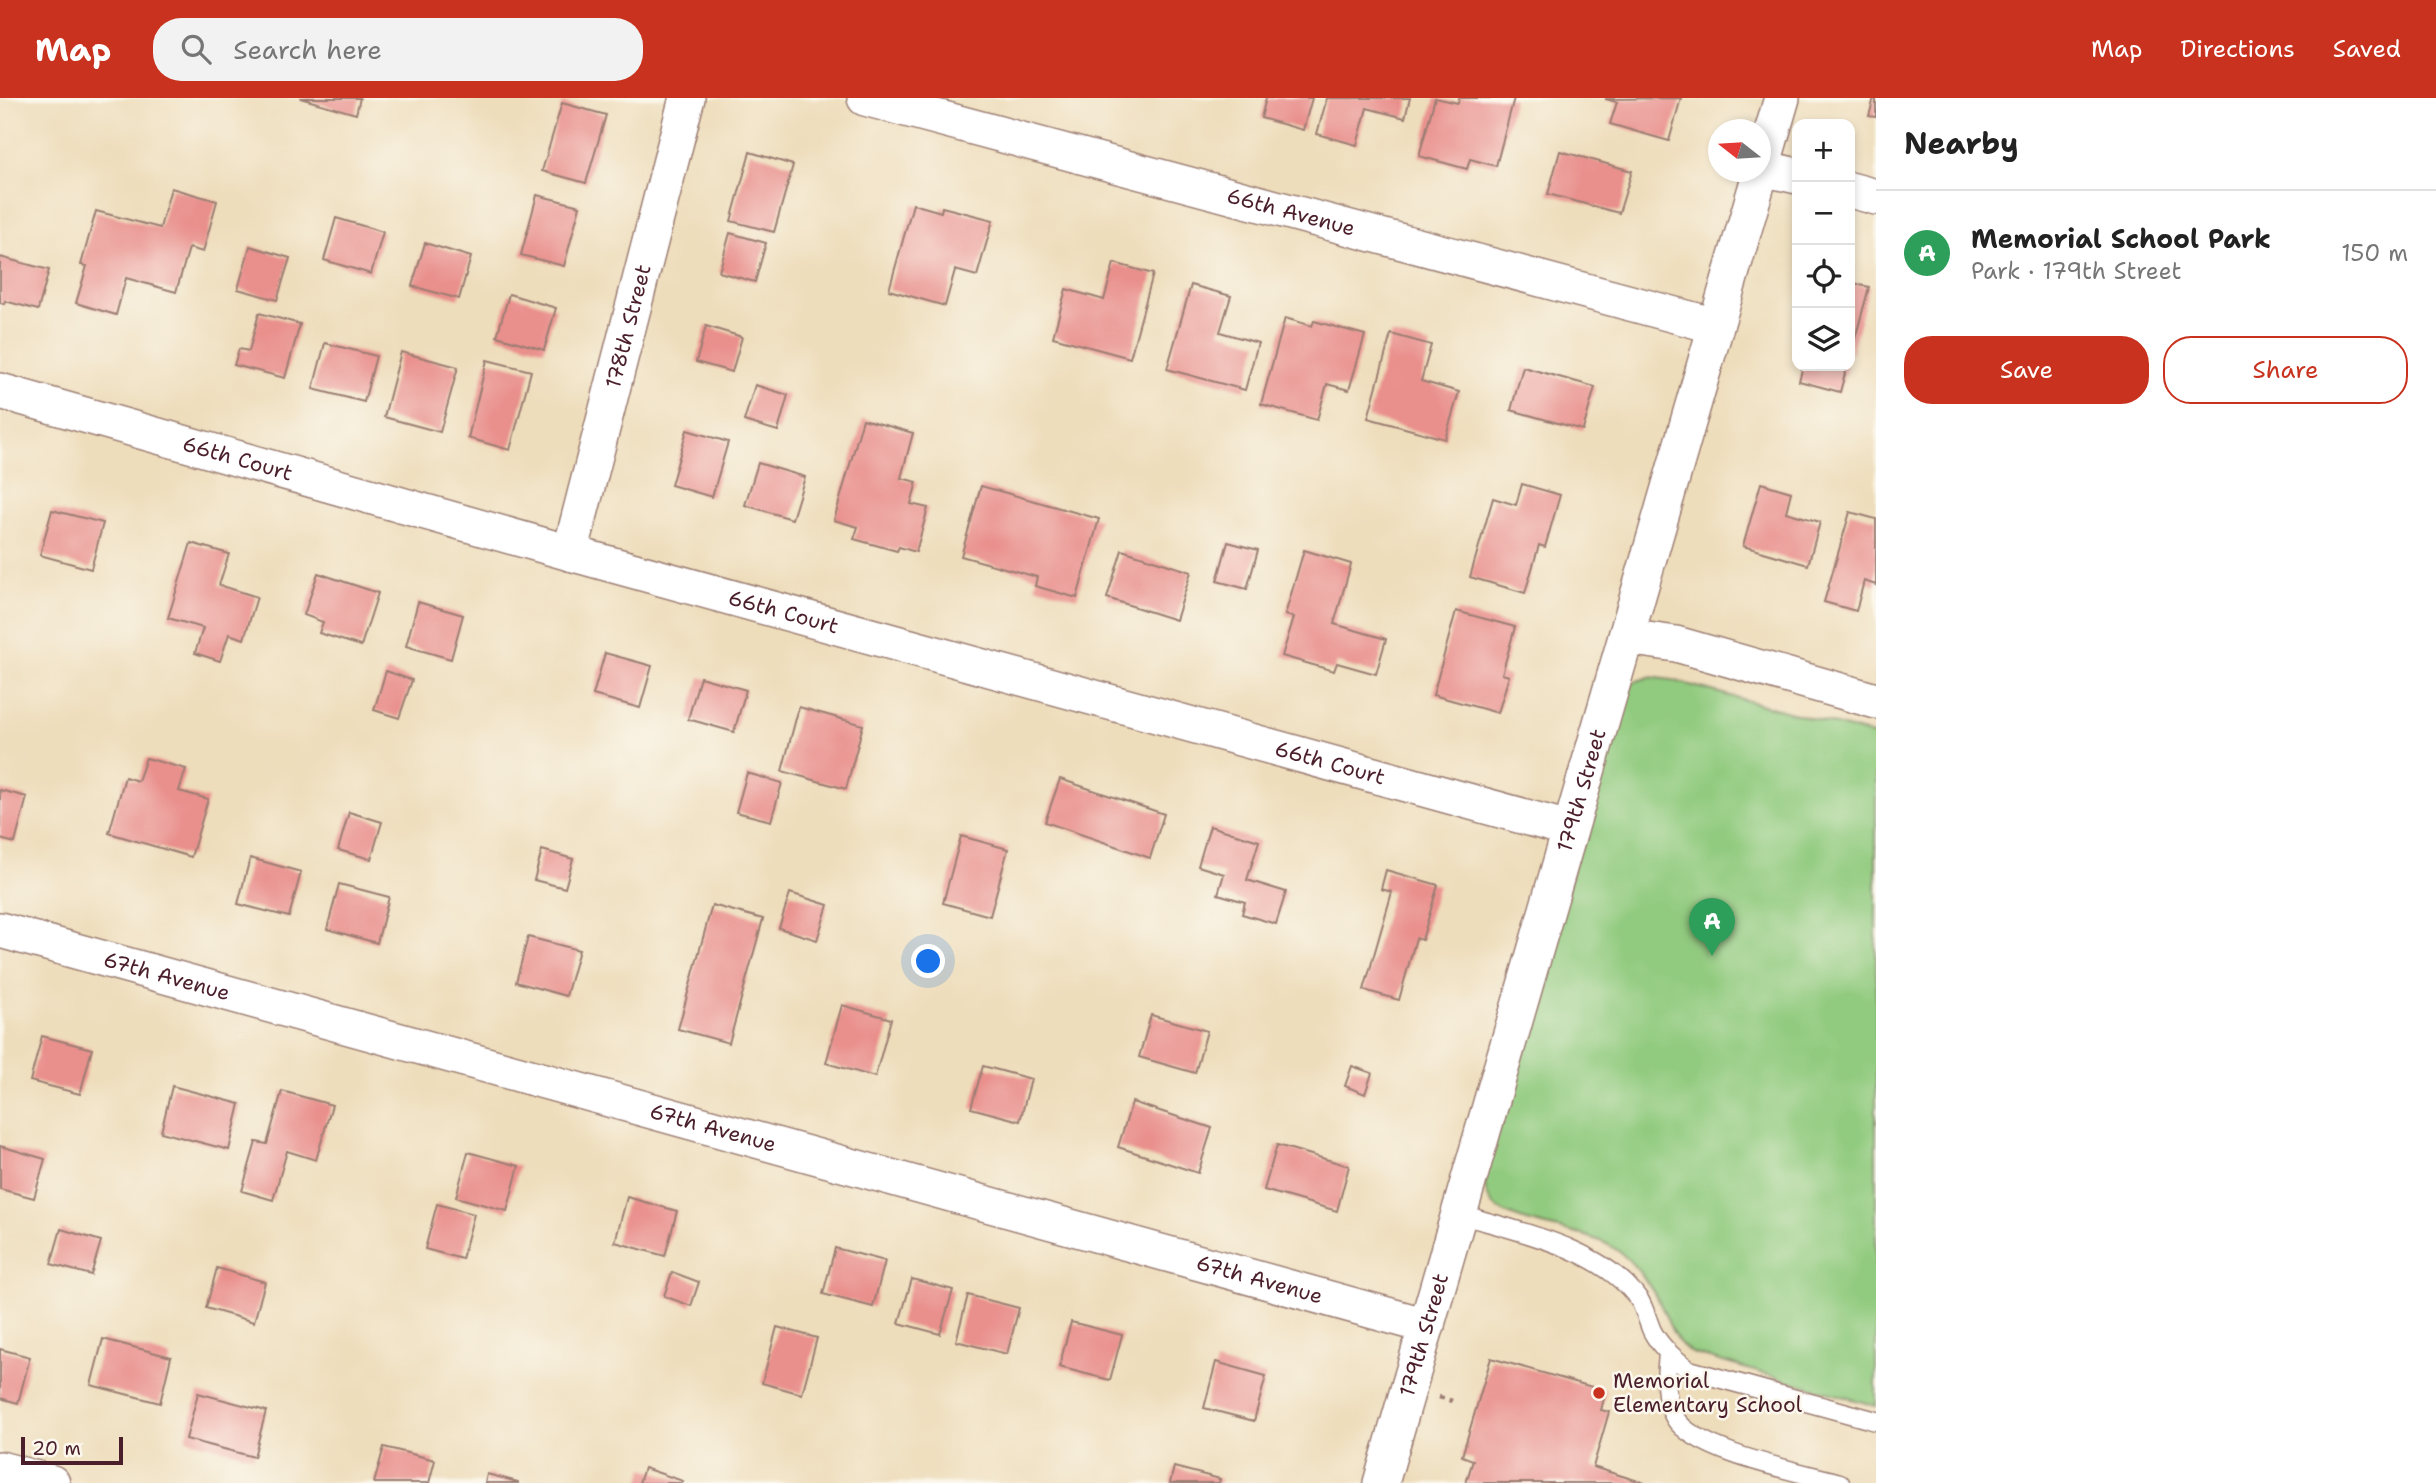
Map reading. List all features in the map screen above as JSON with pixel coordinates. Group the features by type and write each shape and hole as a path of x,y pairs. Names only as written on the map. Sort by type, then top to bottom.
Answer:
{"street":[{"name":"178th Street","path":"570,553 687,98"},
{"name":"66th Avenue","path":"866,98 1716,326"},
{"name":"179th Street","path":"1771,136 1782,98"},
{"path":"1771,170 1792,175"},
{"name":"179th Street","path":"1381,1483 1758,182"},
{"path":"1855,191 1876,197"},
{"name":"66th Court","path":"0,391 570,553 1569,829"},
{"path":"1626,637 1676,644 1876,701"},
{"name":"67th Avenue","path":"0,930 1427,1326"},
{"path":"0,1469 52,1483"}],"lane":[{"path":"1459,1214 1575,1251 1612,1270 1640,1302 1653,1334 1668,1354 1689,1370 1876,1421"},
{"path":"1668,1354 1665,1389 1675,1418 1697,1439 1840,1483"}],"green space":[{"path":"1649,677 1672,680 1876,736 1876,1406 1692,1353 1675,1336 1644,1278 1619,1252 1585,1236 1517,1218 1495,1206 1486,1192 1484,1176 1622,699 1634,682"}],"building":[{"path":"300,98 360,98 356,114"},
{"path":"1266,98 1312,98 1303,130 1261,118"},
{"path":"1327,98 1410,98 1405,118 1367,108 1357,145 1317,134"},
{"path":"1435,98 1458,103 1459,98 1514,98 1496,166 1470,159 1467,169 1419,156"},
{"path":"1681,98 1669,141 1610,124 1617,102 1605,99"},
{"path":"1876,98 1876,117 1869,116"},
{"path":"562,103 606,115 586,183 542,171"},
{"path":"1560,151 1632,171 1619,213 1548,194"},
{"path":"750,152 793,165 774,232 731,221"},
{"path":"171,188 217,201 203,252 189,248 176,292 126,278 116,315 76,303 87,266 81,265 96,211 160,228"},
{"path":"537,195 580,206 564,266 521,255"},
{"path":"913,204 941,212 942,207 993,220 977,276 955,270 945,306 889,290"},
{"path":"336,218 383,232 371,274 324,260"},
{"path":"730,233 766,243 755,282 719,272"},
{"path":"425,243 471,257 459,299 412,286"},
{"path":"250,246 290,258 277,300 238,289"},
{"path":"0,257 49,270 38,310 5,301 4,304 0,303"},
{"path":"1114,263 1153,274 1130,358 1053,337 1066,289 1104,300"},
{"path":"1855,283 1869,287 1855,339"},
{"path":"1191,285 1231,296 1220,332 1258,343 1245,390 1167,369"},
{"path":"509,294 556,308 544,350 497,336"},
{"path":"259,313 300,324 285,378 234,365 239,349 249,351"},
{"path":"1285,318 1312,326 1314,321 1365,335 1349,390 1327,384 1317,420 1261,404"},
{"path":"706,326 742,337 732,372 696,362"},
{"path":"1391,334 1431,345 1421,381 1459,392 1445,439 1368,418"},
{"path":"325,343 376,356 364,402 313,389"},
{"path":"401,352 458,367 440,432 384,417"},
{"path":"487,360 531,371 510,450 468,438"},
{"path":"1523,367 1595,387 1583,430 1511,410"},
{"path":"1802,371 1846,371 1840,392 1799,381"},
{"path":"755,385 788,395 778,431 744,421"},
{"path":"863,419 913,433 901,478 917,482 911,504 928,508 916,552 899,547 897,551 854,539 858,527 834,520"},
{"path":"687,430 728,442 712,497 671,485"},
{"path":"758,463 805,477 792,519 745,505"},
{"path":"1761,483 1791,492 1786,512 1820,522 1808,565 1743,546"},
{"path":"1522,484 1560,495 1545,547 1539,545 1525,593 1470,577 1493,498 1516,505"},
{"path":"981,486 1099,519 1077,598 1035,586 1037,577 961,556"},
{"path":"52,510 103,523 91,569 40,555"},
{"path":"1850,512 1876,519 1876,585 1864,581 1856,611 1824,602"},
{"path":"1228,542 1258,550 1247,589 1217,581"},
{"path":"191,543 229,554 219,585 257,597 244,639 229,634 220,661 195,653 203,628 168,618"},
{"path":"1122,550 1191,572 1176,620 1107,598"},
{"path":"1304,550 1351,564 1334,624 1386,639 1376,674 1337,663 1334,671 1282,656 1294,617 1285,615"},
{"path":"318,573 378,593 361,646 319,633 323,622 304,615"},
{"path":"418,602 463,615 451,659 406,646"},
{"path":"1456,611 1515,627 1502,674 1509,676 1498,713 1433,695"},
{"path":"605,653 652,666 640,708 593,695"},
{"path":"386,671 412,680 399,718 374,710"},
{"path":"700,677 746,690 734,732 688,719"},
{"path":"799,707 863,725 846,789 782,771"},
{"path":"146,758 186,769 179,791 208,799 191,857 109,833 125,777 138,781"},
{"path":"747,773 782,783 771,821 736,812"},
{"path":"1060,779 1164,814 1150,858 1045,822"},
{"path":"0,790 27,797 15,843 0,839"},
{"path":"349,812 382,822 371,859 338,850"},
{"path":"1210,826 1259,841 1247,880 1286,892 1276,924 1242,914 1245,902 1218,894 1224,874 1198,866"},
{"path":"961,836 1008,849 990,916 943,903"},
{"path":"542,850 573,859 565,888 534,880"},
{"path":"250,858 301,872 289,917 238,904"},
{"path":"1386,870 1438,885 1422,940 1416,938 1399,1000 1364,990 1392,892 1381,889"},
{"path":"339,884 389,897 377,943 327,929"},
{"path":"790,893 828,905 817,940 779,928"},
{"path":"712,905 763,919 729,1043 678,1029"},
{"path":"528,937 579,950 566,996 516,982"},
{"path":"842,1005 891,1019 875,1077 826,1063"},
{"path":"1151,1015 1207,1031 1195,1073 1139,1057"},
{"path":"42,1036 92,1049 80,1094 30,1081"},
{"path":"983,1066 1031,1079 1020,1121 971,1108"},
{"path":"1352,1066 1372,1073 1365,1094 1345,1086"},
{"path":"172,1086 240,1104 229,1150 161,1132"},
{"path":"282,1091 332,1105 316,1160 287,1151 273,1200 242,1191 256,1142 267,1144"},
{"path":"1132,1102 1212,1128 1198,1173 1118,1147"},
{"path":"1277,1145 1349,1166 1337,1211 1264,1190"},
{"path":"0,1146 45,1159 34,1198 0,1189"},
{"path":"468,1152 519,1166 507,1211 456,1197"},
{"path":"627,1197 677,1211 665,1256 615,1242"},
{"path":"437,1204 474,1214 462,1259 425,1249"},
{"path":"61,1229 101,1241 91,1275 51,1264"},
{"path":"835,1248 885,1261 873,1307 823,1294"},
{"path":"217,1268 265,1282 254,1322 206,1308"},
{"path":"672,1272 699,1282 691,1306 664,1296"},
{"path":"912,1279 953,1290 940,1334 899,1323"},
{"path":"968,1295 1019,1308 1007,1354 956,1341"},
{"path":"1071,1322 1122,1335 1110,1380 1059,1367"},
{"path":"777,1327 817,1338 802,1394 762,1383"},
{"path":"103,1339 171,1357 160,1403 91,1385"},
{"path":"0,1349 30,1357 18,1403 0,1398"},
{"path":"1491,1358 1606,1391 1601,1410 1609,1412 1593,1467 1645,1483 1466,1483 1473,1460 1462,1456"},
{"path":"1216,1362 1266,1376 1254,1421 1204,1408"},
{"path":"198,1393 266,1411 254,1457 186,1439"},
{"path":"384,1447 435,1460 429,1483 374,1483"},
{"path":"1174,1467 1220,1479 1219,1483 1170,1483"},
{"path":"644,1468 683,1481 639,1483"},
{"path":"487,1474 518,1482 518,1483 485,1483"}],"place":[{"name":"Memorial School Park","path":"1712,956"},
{"name":"Memorial Elementary School","path":"1599,1393"}]}
